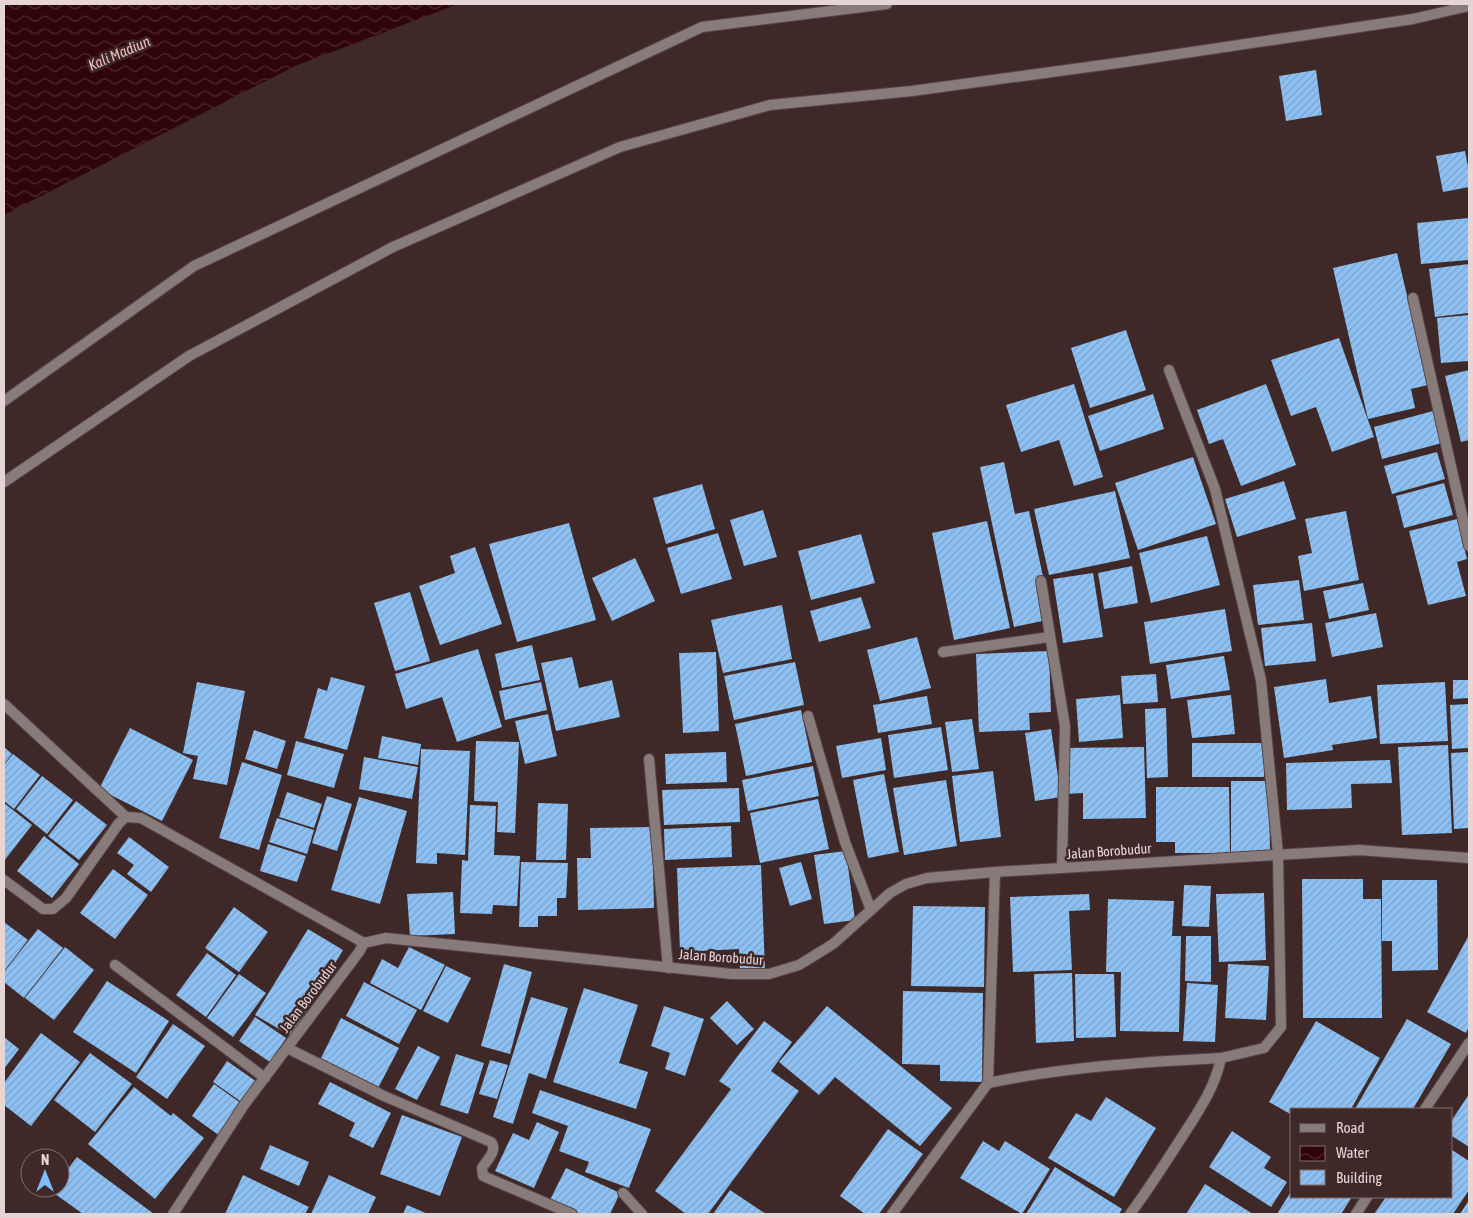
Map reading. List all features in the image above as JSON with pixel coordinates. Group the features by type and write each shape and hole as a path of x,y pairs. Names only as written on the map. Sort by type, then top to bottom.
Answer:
{"street":[{"path":"4,401 194,266 702,26 887,4"},
{"path":"4,482 197,351 393,247 620,147 770,105 912,91 1116,64 1412,19 1469,6"},
{"path":"1413,298 1469,546"},
{"path":"988,1083 1027,1075 1096,1066 1221,1058 1264,1048 1281,1027 1278,854 1261,680 1215,488 1169,370"},
{"path":"1041,581 1065,726 1062,868"},
{"path":"943,652 1050,637"},
{"path":"4,704 126,817 141,818 364,943"},
{"path":"808,716 852,864 870,910"},
{"path":"649,759 668,968"},
{"path":"4,880 43,908 53,909 66,898 118,823 126,817"},
{"name":"Jalan Borobudur","path":"173,1214 244,1105 364,943 386,938 668,968 732,974 769,974 799,965 833,944 890,893 906,884 927,878 995,872 1359,850 1469,858"},
{"path":"892,1214 988,1083 995,872"},
{"path":"115,965 265,1078"},
{"path":"1426,1108 1469,1043"},
{"path":"287,1048 384,1096 491,1142 494,1145 494,1150 482,1168 483,1176 572,1214"},
{"path":"1130,1214 1153,1182 1210,1093 1219,1070 1221,1058"},
{"path":"622,1193 642,1214"},
{"path":"1356,1214 1367,1198"}],"water":[{"name":"Kali Madiun","path":"4,4 458,4 295,66 4,215"}],"building":[{"path":"1316,70 1322,115 1286,121 1279,76"},
{"path":"1465,151 1469,172 1469,187 1443,192 1436,156"},
{"path":"1469,218 1469,260 1421,264 1417,223"},
{"path":"1397,253 1428,385 1411,389 1415,408 1368,419 1333,268"},
{"path":"1469,264 1469,313 1435,317 1429,269"},
{"path":"1469,315 1469,361 1441,363 1437,318"},
{"path":"1126,330 1146,390 1090,408 1071,348"},
{"path":"1339,338 1374,437 1332,452 1316,407 1291,416 1271,360"},
{"path":"1469,370 1469,440 1461,442 1445,376"},
{"path":"1074,384 1103,477 1074,486 1059,440 1021,452 1006,405"},
{"path":"1266,384 1296,465 1241,486 1223,439 1209,444 1197,410"},
{"path":"1153,394 1164,429 1100,451 1088,416"},
{"path":"1433,411 1442,443 1382,459 1374,427"},
{"path":"1437,452 1445,479 1392,494 1384,466"},
{"path":"1193,457 1216,524 1138,550 1115,483"},
{"path":"1004,462 1015,514 1029,511 1052,619 1014,627 980,467"},
{"path":"1284,481 1296,519 1237,537 1225,499"},
{"path":"1444,483 1453,515 1404,528 1396,496"},
{"path":"702,484 715,529 666,544 653,498"},
{"path":"1115,491 1130,558 1049,575 1034,509"},
{"path":"763,510 777,557 744,566 730,520"},
{"path":"1346,511 1359,580 1304,591 1298,556 1312,553 1305,519"},
{"path":"1457,519 1467,559 1457,562 1466,596 1428,605 1409,531"},
{"path":"987,521 1010,628 954,640 932,533"},
{"path":"569,523 596,620 517,642 489,544"},
{"path":"718,533 732,579 681,594 667,548"},
{"path":"861,534 875,583 811,600 798,551"},
{"path":"1207,536 1220,585 1151,603 1139,553"},
{"path":"475,547 502,624 440,645 419,586 455,573 450,556"},
{"path":"635,558 655,601 612,621 592,578"},
{"path":"1132,566 1138,603 1104,609 1098,573"},
{"path":"1093,573 1103,637 1063,643 1053,579"},
{"path":"1299,580 1304,620 1258,625 1253,585"},
{"path":"1363,583 1369,610 1329,619 1323,591"},
{"path":"410,592 430,661 395,671 374,603"},
{"path":"861,597 871,628 819,642 810,611"},
{"path":"782,605 792,659 723,673 711,620"},
{"path":"1225,609 1232,651 1150,664 1144,622"},
{"path":"1376,613 1383,647 1332,657 1325,623"},
{"path":"1312,623 1316,661 1265,666 1261,628"},
{"path":"917,637 931,688 880,701 867,650"},
{"path":"532,645 540,680 502,688 495,654"},
{"path":"478,649 502,727 457,742 442,697 406,709 395,674"},
{"path":"1049,651 1051,712 1029,713 1030,730 979,732 976,654"},
{"path":"716,652 719,731 683,733 679,653"},
{"path":"1224,656 1230,690 1171,699 1166,665"},
{"path":"572,657 579,688 612,680 620,717 556,731 541,663"},
{"path":"795,662 804,705 734,720 724,676"},
{"path":"1156,674 1158,702 1123,704 1121,676"},
{"path":"331,677 365,686 347,750 304,738 318,688 327,691"},
{"path":"1326,679 1329,703 1371,696 1377,738 1332,745 1333,750 1284,758 1274,687"},
{"path":"1453,680 1469,680 1469,698 1453,699"},
{"path":"197,682 245,691 227,785 193,779 198,756 183,753"},
{"path":"541,682 547,710 505,720 499,691"},
{"path":"1445,682 1448,741 1380,744 1377,685"},
{"path":"1120,695 1123,738 1079,742 1076,699"},
{"path":"1231,695 1235,734 1192,738 1187,700"},
{"path":"927,696 932,724 878,733 873,705"},
{"path":"1469,704 1469,748 1452,749 1450,705"},
{"path":"1166,708 1168,777 1147,778 1145,709"},
{"path":"801,710 812,762 746,776 735,724"},
{"path":"548,714 557,756 525,764 515,721"},
{"path":"972,719 979,769 952,772 945,722"},
{"path":"941,727 948,770 894,778 888,735"},
{"path":"130,728 193,760 162,821 99,789"},
{"path":"1051,729 1061,797 1035,801 1025,733"},
{"path":"254,730 286,741 277,769 245,759"},
{"path":"382,736 421,744 418,765 378,758"},
{"path":"881,738 886,770 842,778 836,746"},
{"path":"296,741 344,754 334,788 287,775"},
{"path":"476,741 519,742 515,833 497,832 498,802 474,801"},
{"path":"1192,743 1264,743 1264,777 1192,777"},
{"path":"1448,745 1452,833 1402,835 1398,747"},
{"path":"4,747 12,754 4,764"},
{"path":"1144,747 1146,818 1083,819 1083,793 1066,794 1065,748"},
{"path":"421,749 470,751 465,855 437,853 437,864 416,863"},
{"path":"726,752 727,782 666,784 665,754"},
{"path":"1469,752 1469,828 1454,829 1451,753"},
{"path":"13,754 40,775 14,809 4,801 4,765"},
{"path":"364,757 418,767 412,799 359,789"},
{"path":"1390,760 1392,783 1351,784 1352,808 1287,810 1286,763"},
{"path":"242,762 282,775 259,850 219,838"},
{"path":"813,766 819,796 748,811 742,780"},
{"path":"993,771 1001,837 960,842 952,776"},
{"path":"884,774 899,852 868,858 853,780"},
{"path":"42,776 73,800 47,834 16,809"},
{"path":"946,780 957,846 904,855 893,788"},
{"path":"1231,781 1269,781 1270,852 1231,852"},
{"path":"1156,787 1229,787 1230,853 1175,853 1175,842 1156,842"},
{"path":"739,788 740,822 664,825 662,790"},
{"path":"287,792 322,804 314,828 279,817"},
{"path":"327,796 352,804 337,851 312,843"},
{"path":"359,797 407,811 380,904 331,890"},
{"path":"818,799 829,849 760,863 750,813"},
{"path":"76,801 107,825 79,860 48,836"},
{"path":"4,803 32,825 4,861"},
{"path":"538,803 568,804 566,860 536,860"},
{"path":"470,805 496,806 494,855 520,856 517,906 493,905 492,914 460,913 462,860 468,861"},
{"path":"277,818 314,830 307,854 269,842"},
{"path":"731,826 732,857 665,860 664,829"},
{"path":"652,827 654,908 578,910 577,858 591,858 590,828"},
{"path":"44,836 79,864 52,898 17,871"},
{"path":"129,837 169,867 151,892 127,874 134,865 117,853"},
{"path":"268,844 306,856 297,882 260,871"},
{"path":"846,851 855,920 824,924 814,855"},
{"path":"521,862 568,863 566,898 557,898 557,916 538,916 538,927 519,927"},
{"path":"801,862 812,899 790,906 779,868"},
{"path":"761,865 765,970 740,970 739,949 680,952 677,868"},
{"path":"113,869 148,895 115,939 80,913"},
{"path":"1302,879 1363,879 1363,899 1381,899 1382,1018 1303,1018"},
{"path":"1382,880 1437,880 1438,970 1392,971 1392,941 1382,941"},
{"path":"1184,885 1211,886 1209,927 1182,926"},
{"path":"453,892 455,934 410,936 407,894"},
{"path":"1264,893 1266,960 1219,962 1216,894"},
{"path":"1089,894 1090,910 1069,911 1072,970 1013,972 1010,897"},
{"path":"1108,899 1174,901 1172,936 1181,936 1179,1032 1120,1031 1121,972 1106,972"},
{"path":"913,906 985,907 984,987 911,986"},
{"path":"234,907 268,932 239,972 205,948"},
{"path":"4,922 28,940 4,971"},
{"path":"38,929 63,948 24,998 4,982 4,972"},
{"path":"308,929 343,950 291,1036 255,1015"},
{"path":"1469,935 1469,1027 1466,1033 1427,1012"},
{"path":"1186,936 1211,936 1211,982 1185,981"},
{"path":"65,947 94,970 54,1020 25,998"},
{"path":"409,947 445,965 421,1010 370,983 382,959 398,968"},
{"path":"207,953 236,975 206,1017 176,995"},
{"path":"504,964 532,972 510,1054 481,1046"},
{"path":"1228,964 1269,966 1266,1020 1225,1018"},
{"path":"446,966 471,978 448,1023 423,1011"},
{"path":"1072,973 1074,1041 1036,1043 1034,974"},
{"path":"239,974 266,993 233,1037 207,1018"},
{"path":"1075,974 1114,974 1116,1037 1076,1038"},
{"path":"107,981 169,1021 136,1073 73,1032"},
{"path":"364,982 417,1010 399,1044 346,1016"},
{"path":"1187,983 1218,985 1215,1042 1183,1041"},
{"path":"584,988 638,1005 619,1063 648,1072 636,1109 553,1082"},
{"path":"903,991 983,993 982,1082 940,1081 940,1065 902,1064"},
{"path":"531,997 568,1008 546,1079 529,1073 513,1124 493,1117"},
{"path":"727,1001 754,1029 737,1045 710,1018"},
{"path":"664,1006 704,1019 685,1076 665,1069 670,1053 651,1046"},
{"path":"827,1006 952,1108 920,1146 835,1077 819,1095 779,1062"},
{"path":"255,1017 286,1038 270,1062 239,1041"},
{"path":"341,1018 399,1048 377,1090 320,1060"},
{"path":"1407,1019 1451,1044 1414,1108 1356,1108"},
{"path":"764,1021 792,1042 771,1071 799,1091 708,1214 686,1214 655,1191 731,1089 719,1081"},
{"path":"1316,1021 1380,1058 1352,1108 1290,1108 1290,1114 1269,1102"},
{"path":"173,1024 205,1046 167,1099 136,1077"},
{"path":"41,1033 80,1062 31,1126 4,1105 4,1083"},
{"path":"4,1037 19,1049 4,1069"},
{"path":"418,1046 440,1057 417,1100 395,1089"},
{"path":"90,1053 132,1084 95,1132 54,1100"},
{"path":"456,1054 484,1063 468,1114 440,1105"},
{"path":"490,1060 508,1065 497,1099 479,1094"},
{"path":"227,1061 257,1082 243,1103 213,1082"},
{"path":"330,1082 391,1113 373,1148 349,1136 355,1123 318,1104"},
{"path":"214,1084 242,1104 220,1136 192,1116"},
{"path":"134,1087 171,1116 173,1113 204,1138 155,1199 88,1144"},
{"path":"540,1090 651,1129 629,1188 585,1172 589,1162 559,1151 568,1126 532,1113"},
{"path":"1469,1094 1469,1147 1453,1137 1453,1118"},
{"path":"1106,1097 1156,1128 1114,1197 1048,1158 1076,1113 1091,1121"},
{"path":"402,1115 462,1137 440,1196 380,1174"},
{"path":"537,1122 559,1132 534,1188 495,1171 513,1133 529,1140"},
{"path":"888,1129 923,1154 879,1214 865,1214 840,1196"},
{"path":"1232,1131 1271,1157 1264,1168 1287,1182 1271,1207 1209,1167"},
{"path":"983,1141 999,1151 1005,1141 1050,1169 1022,1214 960,1178"},
{"path":"270,1145 309,1162 299,1186 260,1169"},
{"path":"1453,1151 1469,1161 1469,1190 1453,1214 1374,1214 1385,1198 1453,1198"},
{"path":"77,1157 154,1214 83,1214 61,1198 70,1198 70,1166"},
{"path":"1055,1167 1122,1209 1119,1214 1026,1214"},
{"path":"566,1168 620,1193 610,1214 580,1214 550,1200"},
{"path":"243,1175 309,1207 305,1214 225,1214"},
{"path":"329,1175 376,1197 368,1214 311,1214"},
{"path":"1205,1184 1253,1214 1186,1214"},
{"path":"730,1190 766,1214 713,1214"},
{"path":"1290,1193 1290,1198 1351,1198 1341,1214 1277,1214"},
{"path":"1469,1200 1469,1214 1460,1214"},
{"path":"407,1205 428,1214 403,1214"}]}
